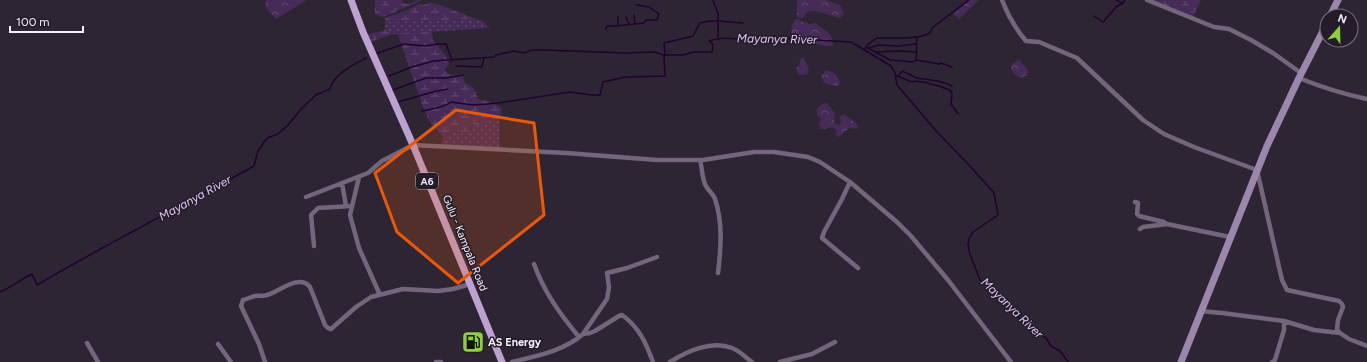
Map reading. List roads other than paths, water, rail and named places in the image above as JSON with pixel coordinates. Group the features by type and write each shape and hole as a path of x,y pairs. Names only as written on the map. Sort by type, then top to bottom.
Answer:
{"main road":[{"name":"Gulu - Kampala Road","path":"351,0 413,145 502,362"}],"street":[{"path":"1002,0 1010,20 1026,41 1039,42 1077,58 1143,120 1164,134 1194,148 1257,170"},
{"path":"1147,0 1214,27 1229,30 1267,50 1316,85 1367,99"},
{"path":"1181,362 1267,146 1319,38"},
{"path":"306,197 368,173 382,161 413,145 566,153 657,160 700,160 754,152 774,152 808,157 820,162 850,182 897,222 948,280 1012,362"},
{"path":"700,160 705,185 713,194 720,222 721,248 718,273"},
{"path":"1257,170 1282,280 1287,290 1341,302 1343,307 1336,330 1349,339 1367,346"},
{"path":"359,177 350,215 359,248 380,295"},
{"path":"850,182 822,238 858,268"},
{"path":"342,183 346,206"},
{"path":"1135,202 1138,203 1137,214 1139,216 1167,224 1230,237"},
{"path":"314,246 311,215 318,208 352,206"},
{"path":"1140,229 1143,227 1167,224"},
{"path":"581,336 607,299 609,287 607,273 627,268 657,257"},
{"path":"534,264 547,293 565,321 581,336"},
{"path":"265,362 259,344 241,306 243,300 253,296 267,296 296,283 302,281 305,282 310,287 325,325 330,329 371,297 404,289 438,291 453,289 470,284"},
{"path":"1202,311 1284,321 1314,330 1340,333"},
{"path":"512,362 550,352 565,346 622,315 641,333 653,362"},
{"path":"1272,362 1276,360 1283,334 1284,321"},
{"path":"780,362 812,354 835,342"},
{"path":"87,343 98,362"},
{"path":"218,344 231,362"},
{"path":"670,362 706,345 732,347 752,362"},
{"path":"436,362 441,362"}],"waterway":[{"path":"865,49 867,45 877,38 908,38 930,33 932,28 969,0"},
{"path":"1116,0 1123,3 1125,0"},
{"path":"713,1 718,13 718,37"},
{"path":"1094,16 1103,22 1116,7 1123,3"},
{"path":"606,29 607,26 644,23 646,20 657,20 658,13 649,7 637,5"},
{"path":"634,15 635,24"},
{"path":"618,17 618,26"},
{"path":"626,17 629,24"},
{"path":"665,55 664,43 693,36 700,23 709,21 743,23"},
{"name":"Mayanya River","path":"389,76 433,61 494,57 496,55 514,51 524,53 532,50 626,53 654,52 664,55 683,55 694,52 712,52 713,44 709,41 722,38 756,39 763,37 851,42 891,66 895,73 897,85 937,132 994,193 998,215 973,232 969,239 968,245 980,280 1004,299 1018,317 1027,321 1035,331 1046,338 1051,346 1060,351 1068,362"},
{"path":"916,60 917,37"},
{"name":"Mayanya River","path":"375,54 404,44 425,46 446,44 452,60"},
{"path":"868,48 879,45 898,46 916,44"},
{"path":"866,47 890,60 913,62 916,60 939,64 941,63 952,67"},
{"path":"875,52 917,52"},
{"path":"422,111 441,107 451,102 474,105 498,103 570,92 600,95 603,82 625,77 665,76 664,56"},
{"name":"Mayanya River","path":"0,292 32,274 37,285 91,254 254,166 258,151 267,138 278,134 316,95 330,89 335,79 340,74 366,58"},
{"path":"456,66 482,67 484,58"},
{"path":"899,75 902,71 917,78 939,81 952,86"},
{"path":"393,90 426,78 446,78 463,75"},
{"path":"895,75 912,82 925,82 950,90 952,93 951,104 958,114"},
{"path":"398,102 435,91 448,89"}],"place":[{"name":"AS Energy","path":"473,342"}]}
